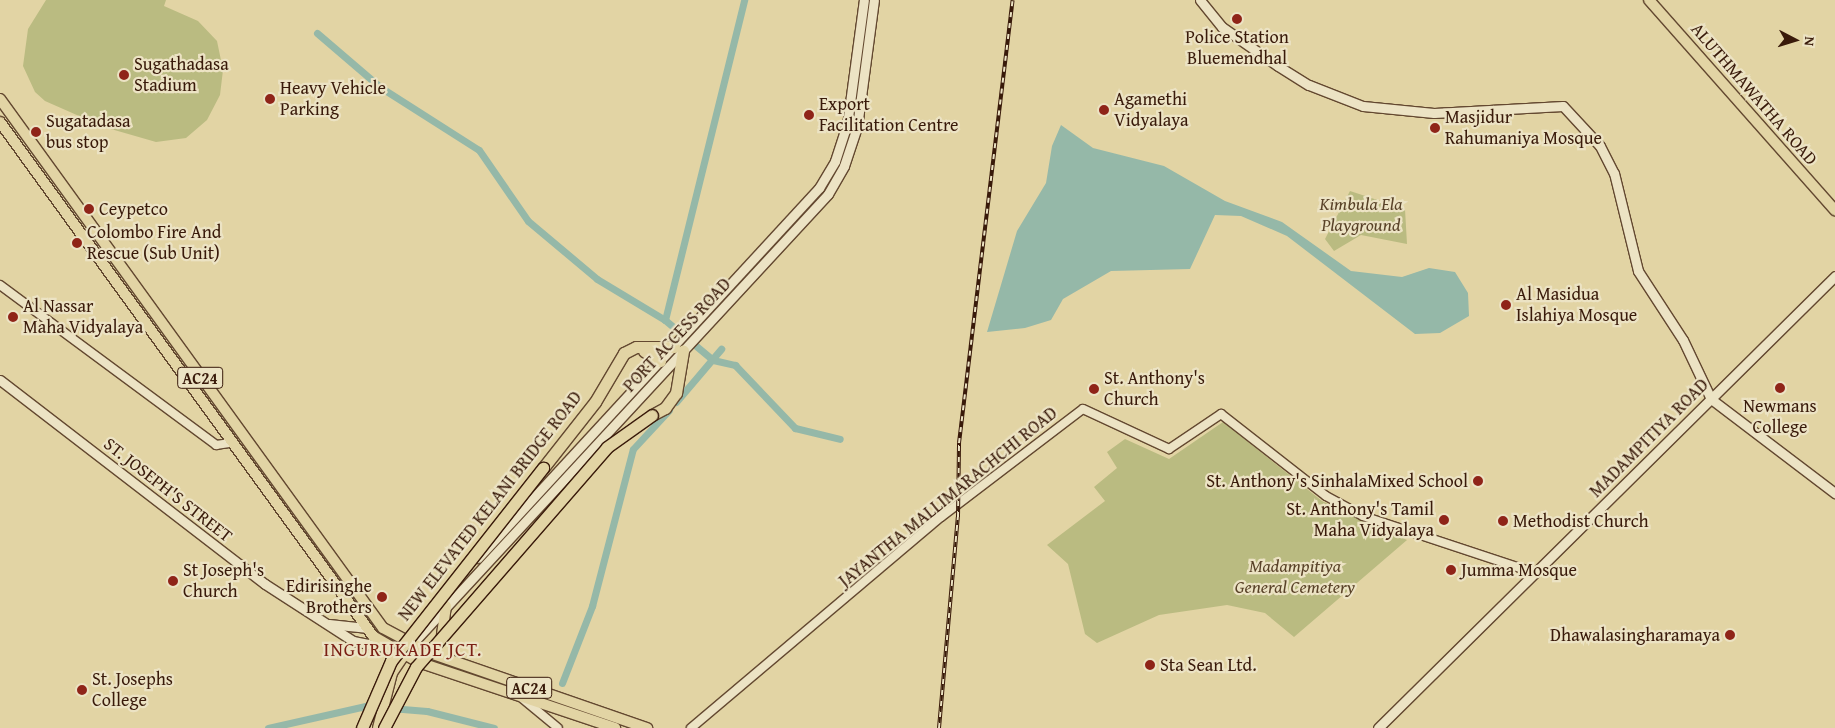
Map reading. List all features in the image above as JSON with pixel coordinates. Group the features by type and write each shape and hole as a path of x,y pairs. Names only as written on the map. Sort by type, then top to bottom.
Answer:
{"highway":[{"path":"382,723 416,667 607,447 672,402 679,349 630,350"},
{"path":"630,350 651,353 664,364 676,379"},
{"name":"NEW ELEVATED KELANI BRIDGE ROAD","path":"366,725 391,661 595,402 620,357 630,350"}],"main road":[{"name":"PORT ACCESS ROAD","path":"679,349 702,318 809,202 831,168 847,125 864,0"},
{"name":"PORT ACCESS ROAD","path":"407,643 664,364 710,324 817,208 844,166 858,120 874,0"},
{"path":"1200,0 1222,27 1278,66 1309,85 1363,106 1434,113 1501,106 1563,106 1600,146 1614,173 1638,271 1683,340 1711,399 1835,493"},
{"name":"ALUTHMAWATHA ROAD","path":"1649,0 1835,210"},
{"name":"AC24","path":"0,99 373,618 407,643 647,728"},
{"name":"AC24","path":"0,122 366,628 395,652 615,728"},
{"name":"MADAMPITIYA ROAD","path":"1378,728 1835,276"},
{"name":"PORT ACCESS ROAD","path":"407,643 446,606 664,364"},
{"name":"ST. JOSEPH'S STREET","path":"0,380 216,549 319,621 363,645 395,652"},
{"path":"232,443 241,436"},
{"path":"446,606 441,642 448,659"},
{"name":"ST. JOSEPH'S STREET","path":"319,621 366,628"},
{"path":"366,725 383,667 395,652 407,643"},
{"path":"378,728 382,723 395,652"}],"street":[{"path":"0,286 216,445 232,443"},
{"name":"JAYANTHA MALLIMARACHCHI ROAD","path":"691,728 941,517 1083,409 1169,449 1221,414 1326,496 1363,516 1535,573"},
{"path":"521,697 558,728"}],"green space":[{"name":"Sugathadasa Stadium","path":"46,0 166,0 164,6 198,21 217,41 223,70 220,95 207,120 186,138 156,142 104,127 45,101 35,92 23,66 28,29"},
{"name":"Kimbula Ela Playground","path":"1350,191 1405,209 1407,244 1361,235 1334,251 1325,239"},
{"name":"Madampitiya General Cemetery","path":"1223,422 1322,501 1407,540 1294,637 1265,613 1227,605 1159,615 1097,643 1085,634 1068,564 1047,545 1105,501 1094,487 1117,468 1107,452 1125,439 1169,459"}],"shaded area":[{"path":"1061,125 1093,148 1164,166 1225,201 1282,222 1351,271 1402,277 1429,268 1455,272 1468,293 1469,316 1440,333 1415,334 1287,236 1241,216 1215,215 1190,269 1111,271 1063,299 1051,320 1025,328 987,332 1017,231 1046,183 1052,146"}],"waterway":[{"path":"317,33 380,87 479,150 528,221 597,279 665,320 744,0"},
{"path":"665,320 713,360 735,365 795,428 840,439"},
{"path":"676,402 721,349"},
{"path":"562,683 592,606 633,449 669,410"},
{"path":"268,728 366,706 427,711 494,728"}],"railway":[{"path":"939,728 958,517 959,443 1013,0"}],"place":[{"name":"Police Station Bluemendhal","path":"1237,19"},
{"name":"Sugathadasa Stadium","path":"124,75"},
{"name":"Heavy Vehicle Parking","path":"270,99"},
{"name":"Agamethi Vidyalaya","path":"1104,110"},
{"name":"Export Facilitation Centre","path":"809,115"},
{"name":"Masjidur Rahumaniya Mosque","path":"1435,128"},
{"name":"Sugatadasa bus stop","path":"36,132"},
{"name":"Ceypetco","path":"89,209"},
{"name":"Colombo Fire And Rescue (Sub Unit)","path":"77,243"},
{"name":"Al Masidua Islahiya Mosque","path":"1506,305"},
{"name":"Al Nassar Maha Vidyalaya","path":"13,317"},
{"name":"Newmans College","path":"1780,388"},
{"name":"St. Anthony's Church","path":"1094,389"},
{"name":"St. Anthony's SinhalaMixed School","path":"1478,481"},
{"name":"St. Anthony's Tamil Maha Vidyalaya","path":"1444,520"},
{"name":"Methodist Church","path":"1503,521"},
{"name":"Jumma Mosque","path":"1451,570"},
{"name":"St Joseph's Church","path":"173,581"},
{"name":"Edirisinghe Brothers","path":"382,597"},
{"name":"Dhawalasingharamaya","path":"1730,635"},
{"name":"Sta Sean Ltd.","path":"1150,665"},
{"name":"St. Josephs College","path":"82,690"}],"district":[{"name":"INGURUKADE JCT.","path":"403,650"}]}
